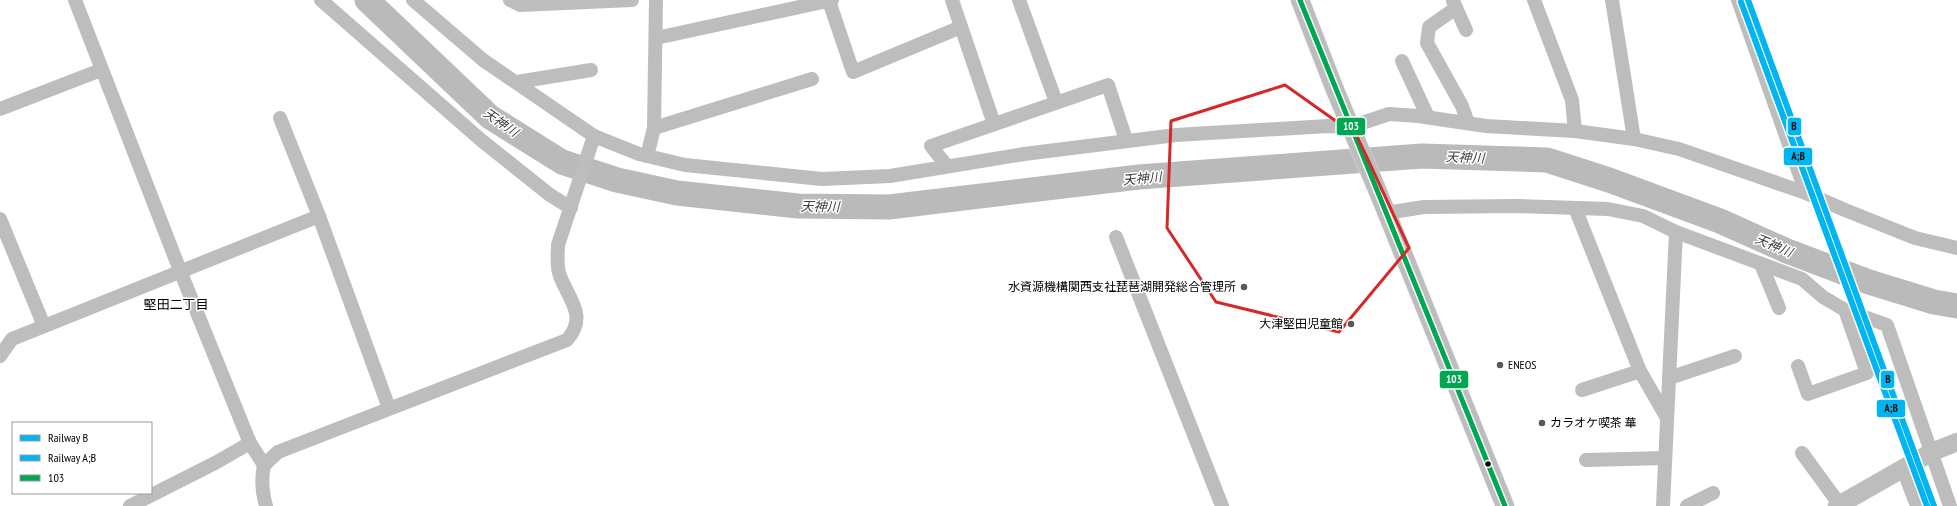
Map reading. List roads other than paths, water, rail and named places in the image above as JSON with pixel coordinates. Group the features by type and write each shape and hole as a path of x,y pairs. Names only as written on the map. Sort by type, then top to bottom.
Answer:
{"main road":[{"path":"1304,1 1353,134 1384,206 1505,506"},
{"path":"1838,505 1932,452 1957,442"}],"street":[{"path":"75,0 181,273 250,443 264,465"},
{"path":"321,0 481,140 550,195 574,202"},
{"path":"413,0 483,60 517,82 593,140 647,156 685,165 822,179 890,176 1126,140 1176,135 1328,126 1353,134 1389,114 1468,123 1575,131 1634,139 1679,149 1806,193 1915,238 1957,248"},
{"path":"510,0 520,5 632,0"},
{"path":"647,156 654,128 656,0"},
{"path":"952,0 994,124"},
{"path":"1020,0 1056,102"},
{"path":"1534,0 1572,100 1575,131"},
{"path":"1612,0 1634,139"},
{"path":"1738,0 1806,193"},
{"path":"656,38 830,1 853,72 962,28"},
{"path":"1466,30 1455,4 1429,27 1427,43 1462,106 1468,123"},
{"path":"1402,62 1428,118"},
{"path":"0,109 101,70"},
{"path":"517,82 591,70"},
{"path":"654,128 812,79"},
{"path":"948,166 931,146 1108,85 1126,140"},
{"path":"280,118 319,216 389,408"},
{"path":"266,506 262,476 264,465 278,452 567,340 574,331 578,321 577,314 559,274 557,261 558,245 574,202 593,140"},
{"path":"1384,206 1516,206 1608,209 1643,216 1676,232 1802,279 1823,297 1845,310 1887,325 1950,506"},
{"path":"1575,208 1640,371 1667,419"},
{"path":"0,356 12,339 181,273 319,216"},
{"path":"0,219 44,326"},
{"path":"1664,506 1676,232"},
{"path":"1116,237 1222,506"},
{"path":"1761,264 1780,308"},
{"path":"1798,366 1808,394 1867,373 1845,310"},
{"path":"1669,378 1734,356"},
{"path":"1582,390 1640,371"},
{"path":"130,506 215,463 250,443"},
{"path":"1802,453 1838,505"},
{"path":"1586,460 1665,458"},
{"path":"1903,469 1917,506"},
{"path":"1687,506 1713,493"}],"waterway":[{"name":"天神川","path":"367,0 490,117 562,162 617,180 677,193 798,206 889,207 1139,177 1422,156 1547,160 1609,180 1720,221 1787,251 1869,282 1934,302 1957,306"}],"rail line":[{"name":"B","path":"1748,0 1934,506"},
{"name":"A;B","path":"1741,2 1927,506"}],"place":[{"name":"水資源機構関西支社琵琶湖開発総合管理所","path":"1244,287"},
{"name":"大津堅田児童館","path":"1351,324"},
{"name":"ENEOS","path":"1500,365"},
{"name":"カラオケ喫茶 華","path":"1542,423"}],"district":[{"name":"堅田二丁目","path":"176,304"}]}
